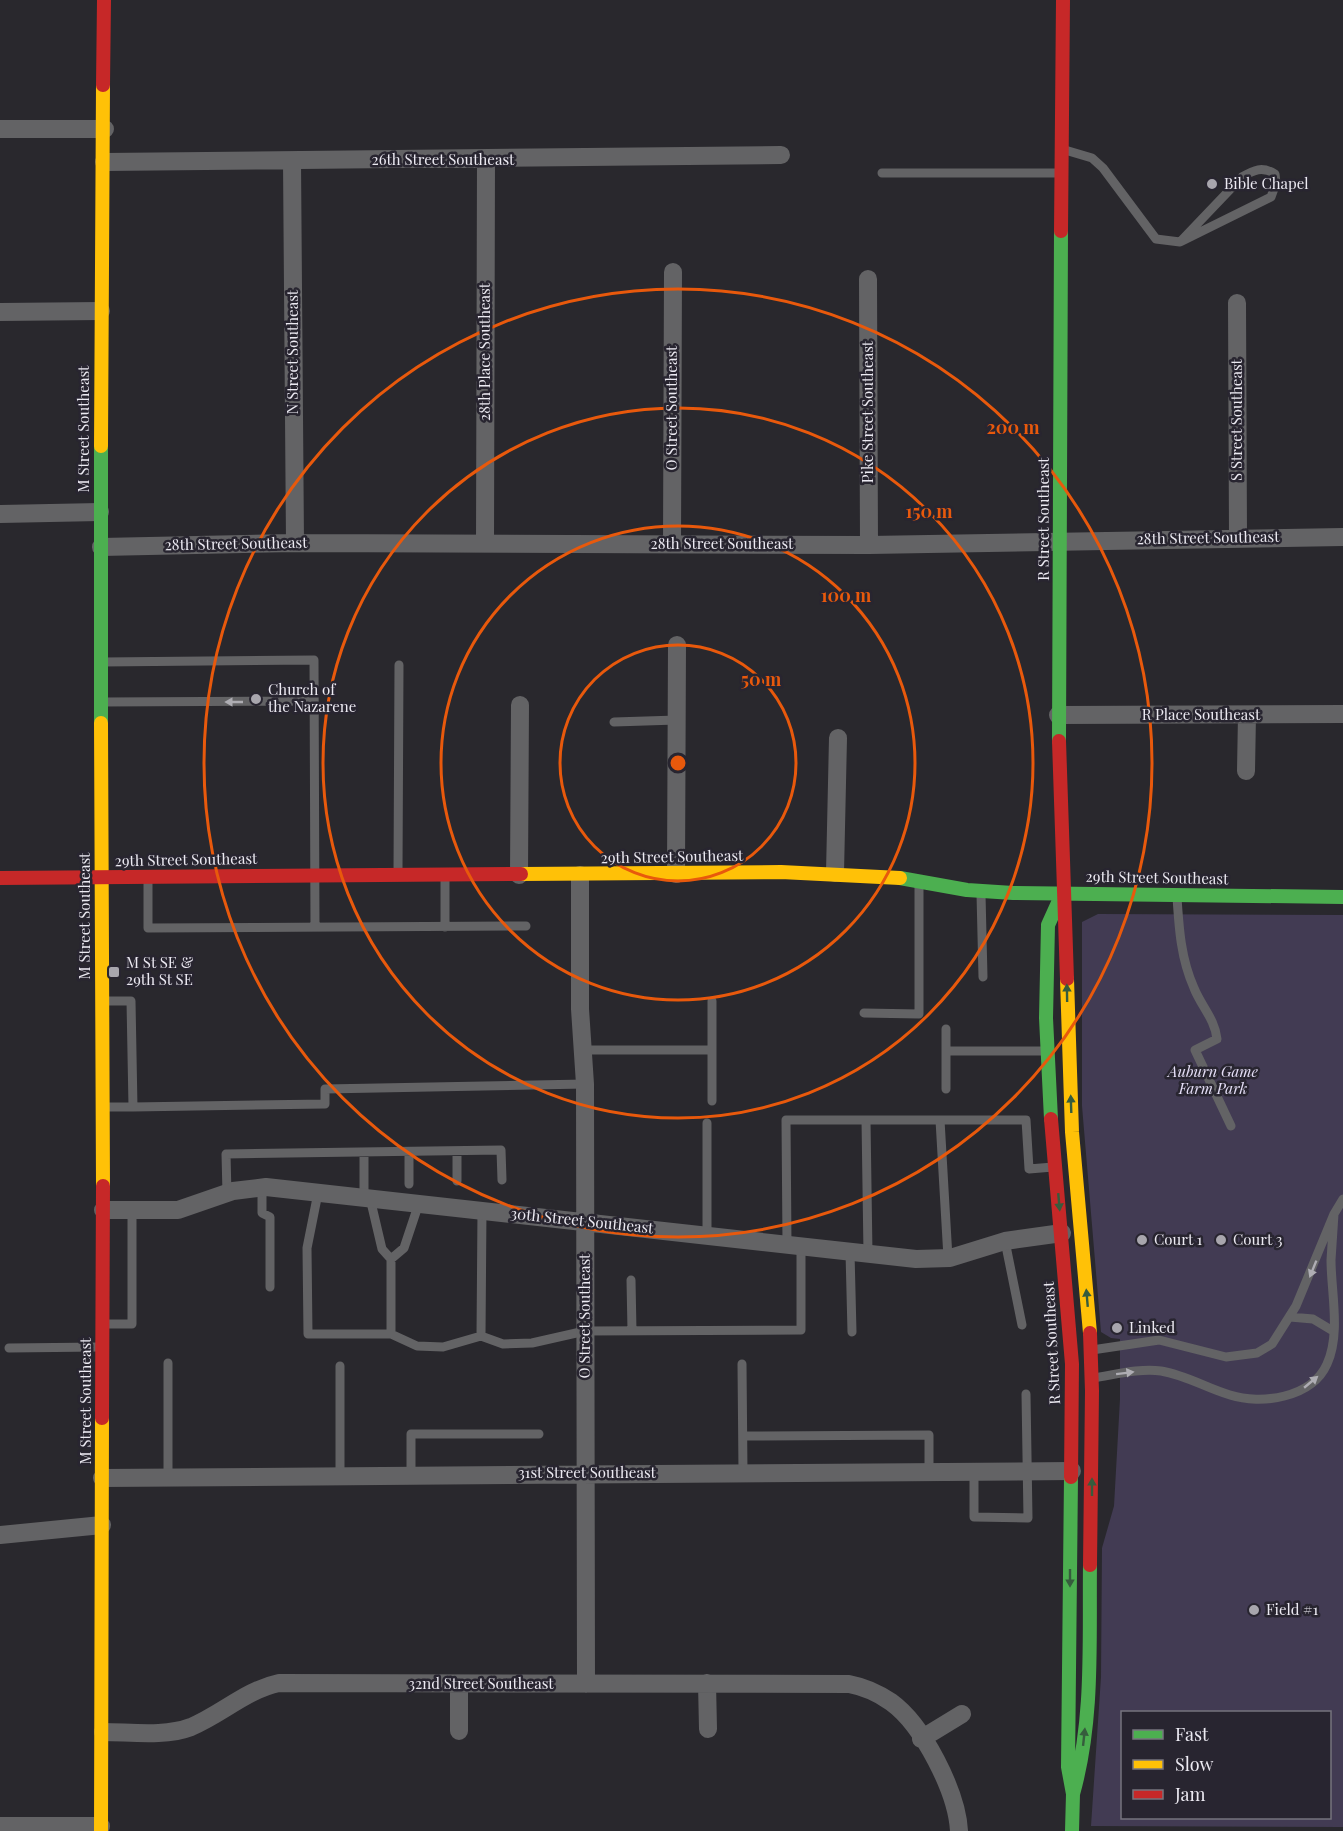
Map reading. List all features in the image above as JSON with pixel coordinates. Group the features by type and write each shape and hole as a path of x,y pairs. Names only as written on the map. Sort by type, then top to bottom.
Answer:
{"street":[{"name":"M Street Southeast","path":"101,1828 103,1107 100,512 105,129 104,0"},
{"name":"R Street Southeast","path":"1063,0 1058,715 1062,894 1066,931 1072,1132 1092,1378 1087,1700 1080,1769 1073,1794"},
{"path":"0,129 105,129"},
{"name":"26th Street Southeast","path":"104,162 486,160 781,155"},
{"name":"28th Place Southeast","path":"485,543 486,160"},
{"name":"N Street Southeast","path":"292,161 295,543"},
{"name":"O Street Southeast","path":"672,544 673,272"},
{"name":"Pike Street Southeast","path":"868,279 869,544"},
{"name":"S Street Southeast","path":"1237,303 1238,536"},
{"path":"0,312 101,311"},
{"path":"0,514 100,512"},
{"name":"28th Street Southeast","path":"101,547 295,543 869,544 1061,542 1238,536 1343,537"},
{"path":"675,873 677,645"},
{"path":"519,705 519,874"},
{"name":"R Place Southeast","path":"1058,715 1343,714"},
{"path":"1246,771 1247,715"},
{"path":"835,873 838,738"},
{"name":"29th Street Southeast","path":"0,878 835,873 919,881 981,891 1343,897"},
{"name":"O Street Southeast","path":"579,875 585,1084 586,1684"},
{"name":"R Street Southeast","path":"1062,894 1048,925 1047,1052 1072,1364 1068,1767 1073,1794 1072,1831"},
{"name":"30th Street Southeast","path":"103,1210 178,1210 227,1194 262,1187 585,1220 916,1259 948,1258 1005,1241 1062,1233"},
{"name":"31st Street Southeast","path":"102,1478 1072,1471"},
{"path":"0,1535 102,1525"},
{"name":"32nd Street Southeast","path":"103,1732 172,1732 190,1727 247,1695 279,1683 835,1682 870,1689 897,1707 921,1739"},
{"path":"707,1683 708,1729"},
{"path":"459,1684 459,1731"},
{"path":"958,1831 950,1788 921,1739 962,1714"},
{"path":"0,1827 101,1828"}],"lane":[{"path":"1062,150 1092,158 1103,168 1156,239 1180,242 1271,197 1276,183 1275,174 1267,169 1254,169 1242,177 1180,242"},
{"path":"882,173 1062,173"},
{"path":"101,662 314,660 315,927"},
{"path":"398,874 399,664"},
{"path":"101,702 314,701"},
{"path":"614,722 677,720"},
{"path":"445,874 445,927"},
{"path":"148,877 148,928 526,926"},
{"path":"864,1013 919,1014 919,881"},
{"path":"981,891 983,978"},
{"path":"1177,895 1179,941 1194,988 1216,1027 1217,1039 1195,1050 1232,1126"},
{"path":"102,1001 131,1001 133,1107"},
{"path":"712,1001 712,1101"},
{"path":"946,1029 946,1089"},
{"path":"583,1050 712,1050"},
{"path":"946,1052 1047,1052"},
{"path":"103,1107 325,1104 325,1089 585,1084"},
{"path":"318,1192 307,1248 308,1334 391,1334 417,1346 434,1347 481,1336 503,1344 532,1343 585,1331 801,1330 786,1120 1026,1120 1029,1169 1056,1167"},
{"path":"852,1332 866,1120"},
{"path":"940,1120 948,1258"},
{"path":"706,1122 706,1235"},
{"path":"227,1194 226,1154 501,1150 502,1180"},
{"path":"457,1151 457,1182"},
{"path":"409,1152 409,1184"},
{"path":"364,1153 367,1198 382,1249 392,1259 391,1334"},
{"path":"262,1187 262,1213 270,1217 270,1287"},
{"path":"1334,1214 1332,1331 1327,1364 1322,1373 1304,1388 1279,1398 1238,1398 1185,1376 1155,1370 1092,1378 1072,1364 1091,1350 1159,1340 1226,1357 1257,1353 1272,1344 1290,1317 1311,1273 1334,1214 1343,1198"},
{"path":"392,1259 404,1248 419,1203"},
{"path":"103,1324 132,1324 132,1210"},
{"path":"481,1336 482,1210"},
{"path":"1005,1241 1022,1325"},
{"path":"631,1280 632,1331"},
{"path":"1290,1317 1301,1316 1313,1319 1332,1331"},
{"path":"9,1348 103,1347"},
{"path":"168,1363 168,1478"},
{"path":"742,1364 743,1472"},
{"path":"339,1366 340,1476"},
{"path":"974,1471 974,1517 1028,1518 1026,1394"},
{"path":"411,1475 411,1434 539,1434"},
{"path":"743,1436 929,1435 929,1471"}],"green space":[{"name":"Auburn Game Farm Park","path":"1098,914 1343,915 1343,1827 1091,1826 1101,1677 1102,1548 1114,1506 1120,1399 1120,1339 1111,1338 1101,1332 1082,1106 1082,922"}],"traffic: fast":[{"path":"1059,741 1061,231"},
{"path":"101,446 101,723"},
{"path":"900,878 967,890 1013,893 1343,897"},
{"path":"1051,1119 1046,1018 1048,925 1062,894"},
{"path":"1071,1477 1068,1767 1073,1794 1072,1831"},
{"path":"1073,1794 1080,1766 1087,1709 1090,1565"}],"traffic: slow":[{"path":"101,446 103,85"},
{"path":"101,723 103,1186"},
{"path":"521,874 781,872 900,878"},
{"path":"1067,979 1072,1132 1090,1333"},
{"path":"101,1831 102,1418"}],"traffic: jam":[{"path":"103,85 104,0"},
{"path":"1061,231 1063,0"},
{"path":"1059,741 1067,979"},
{"path":"0,878 521,874"},
{"path":"1051,1119 1072,1364 1071,1477"},
{"path":"102,1418 103,1186"},
{"path":"1090,1333 1092,1391 1090,1565"}],"place":[{"name":"Bible Chapel","path":"1212,184"},
{"name":"Church of the Nazarene","path":"256,699"},
{"name":"M St SE & 29th St SE","path":"114,972"},
{"name":"Court 1","path":"1142,1240"},
{"name":"Court 3","path":"1221,1240"},
{"name":"Linked","path":"1117,1328"},
{"name":"Field #1","path":"1254,1610"}]}
